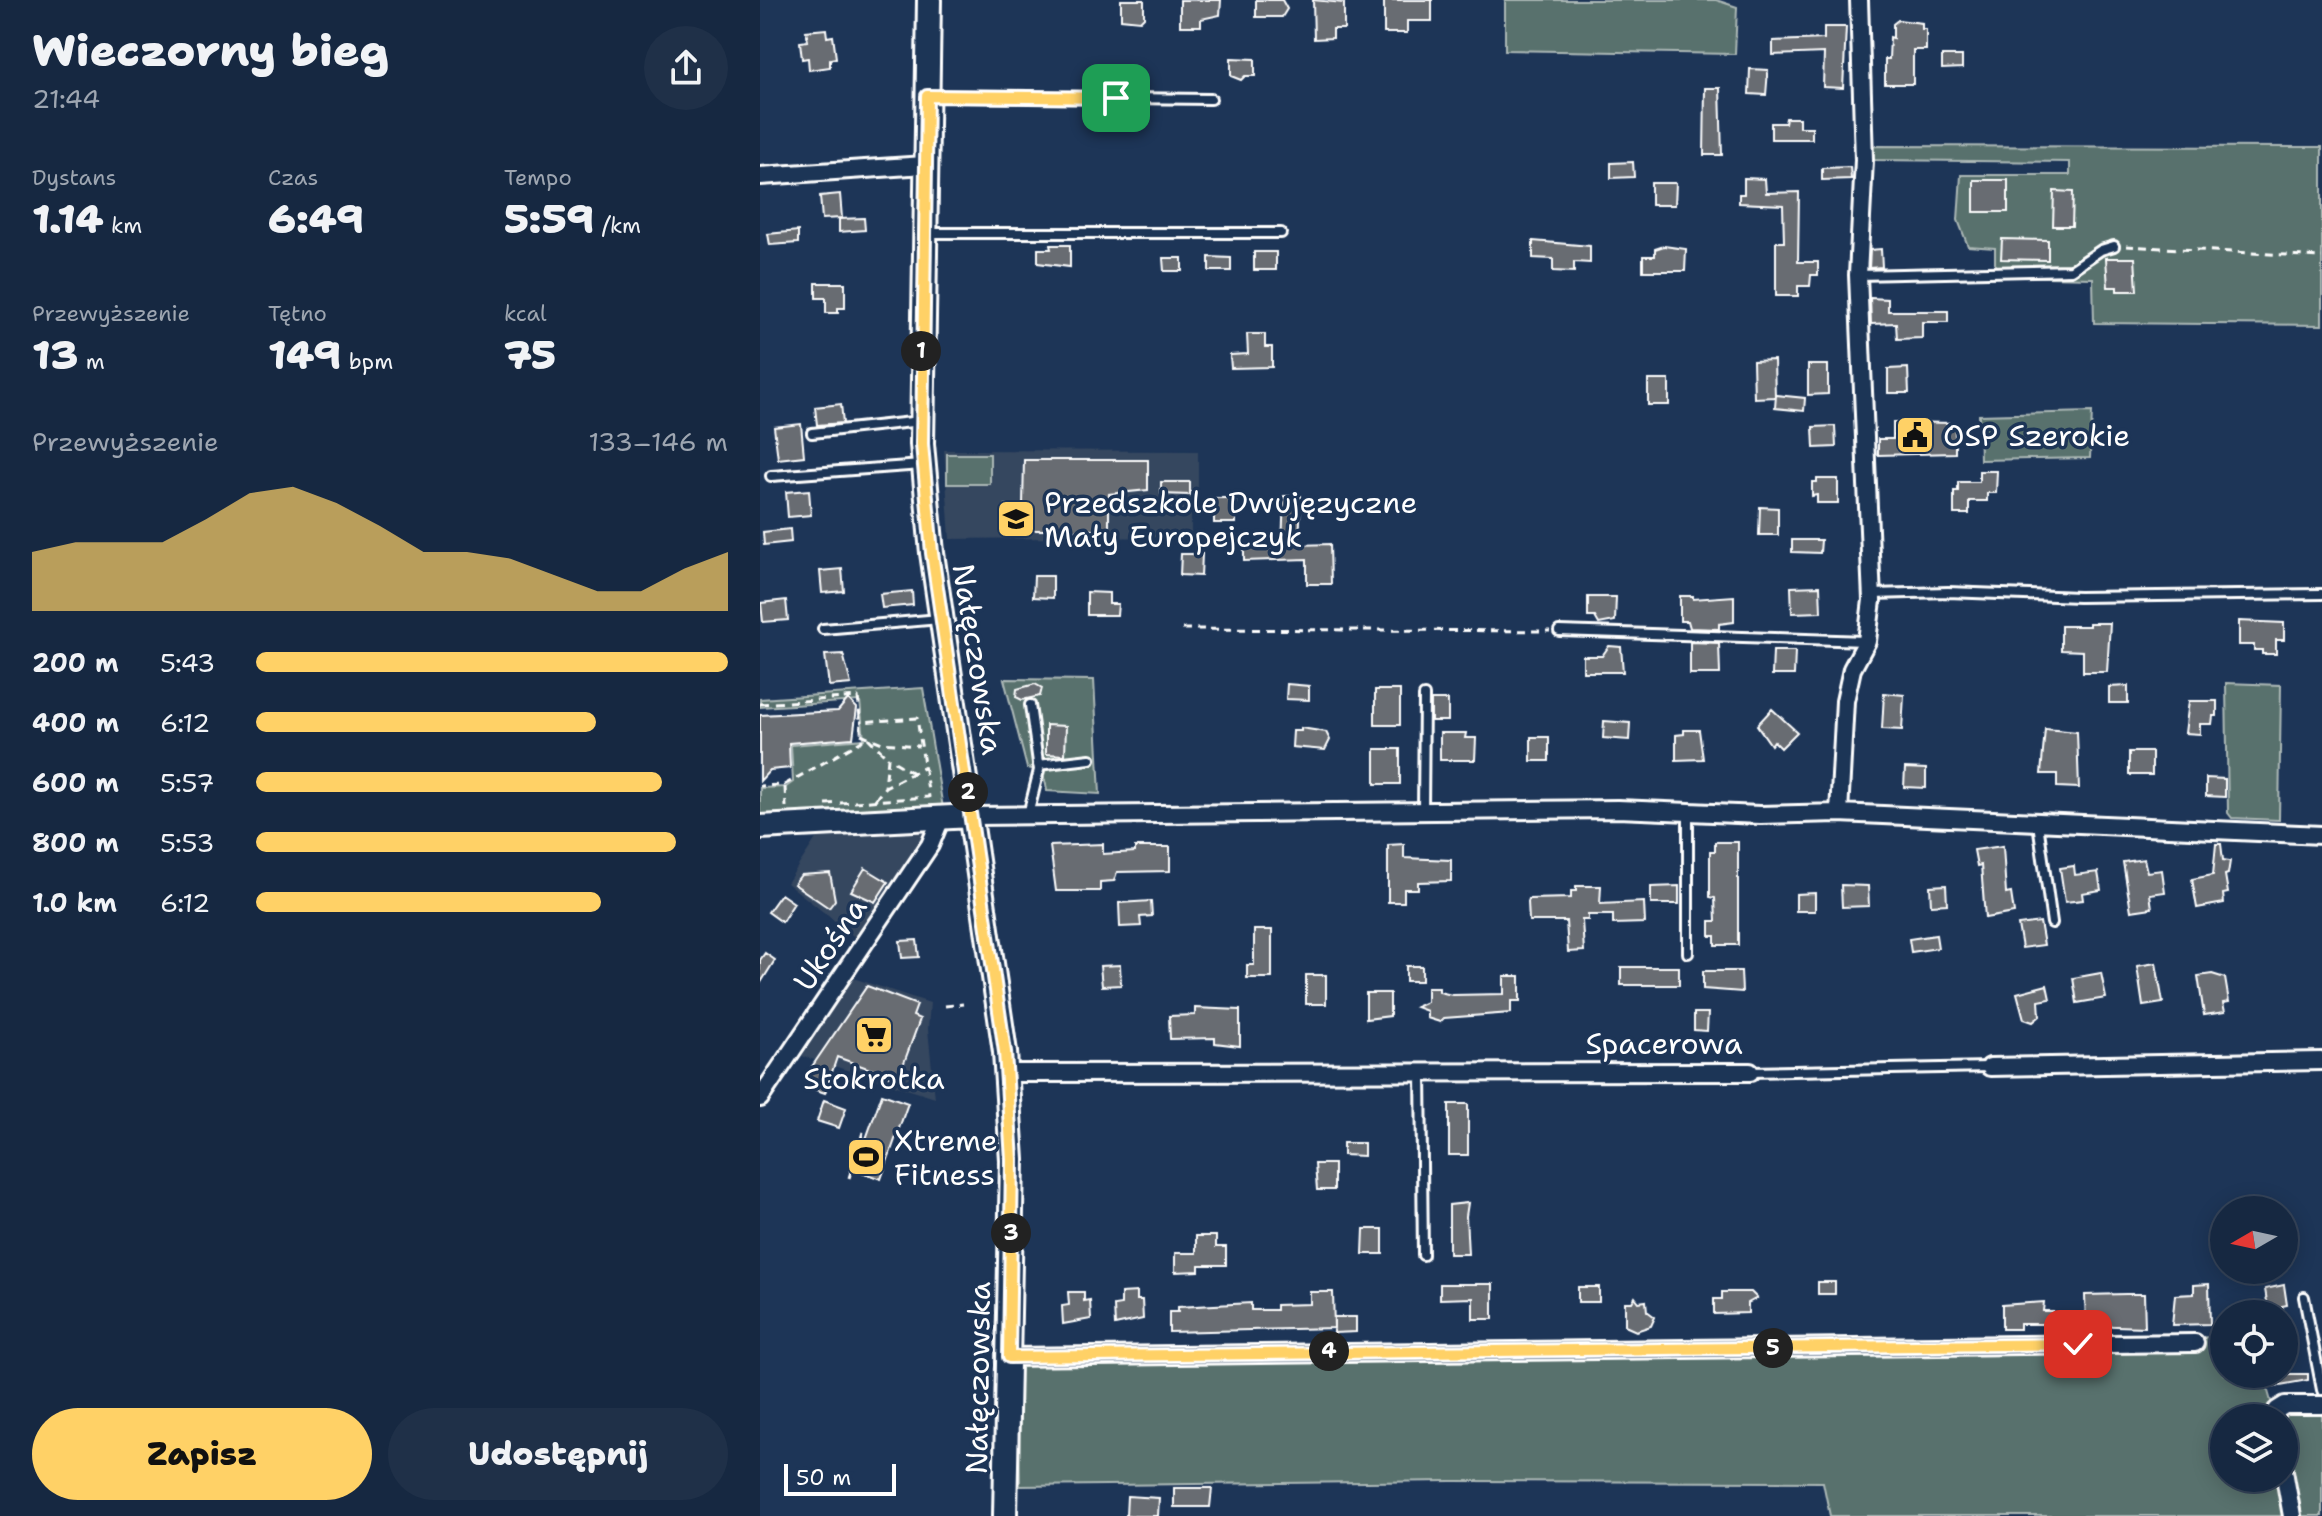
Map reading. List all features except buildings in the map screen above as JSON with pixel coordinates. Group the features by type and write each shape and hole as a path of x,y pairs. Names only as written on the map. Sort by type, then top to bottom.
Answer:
{"main road":[{"name":"Nałęczowska","path":"929,0 921,421 923,465 941,619 1007,1073 1012,1160 1005,1516"},
{"path":"760,827 862,826 972,816"}],"street":[{"path":"1839,813 1845,701 1852,669 1867,641 1872,594 1858,275 1864,186 1859,0"},
{"path":"760,176 925,165"},
{"path":"972,816 1618,809 1688,814 1839,813 2322,835"},
{"name":"Ukośna","path":"760,1098 930,845 941,818"},
{"name":"Spacerowa","path":"1990,1067 2322,1061"},
{"name":"Spacerowa","path":"1007,1073 1421,1070 1750,1072"},
{"path":"1009,1357 2195,1343"},
{"path":"2298,1405 2322,1405"},
{"path":"2288,1492 2292,1516"}],"lane":[{"path":"927,96 1211,99"},
{"path":"924,233 1281,233"},
{"path":"1858,275 2071,270 2101,250 2114,246"},
{"path":"812,433 921,421"},
{"path":"771,476 923,465"},
{"path":"1872,594 1948,592 2079,597 2322,594"},
{"path":"823,629 941,619"},
{"path":"1559,631 1867,641"},
{"path":"1423,813 1424,696"},
{"path":"1028,815 1038,765 1030,705"},
{"path":"1038,765 1090,759"},
{"path":"1688,814 1688,953"},
{"path":"2038,822 2052,923"},
{"name":"Spacerowa","path":"1750,1072 1990,1067"},
{"path":"1421,1070 1423,1255"},
{"path":"2304,1297 2322,1390"}],"path":[{"path":"2114,246 2322,257"},
{"path":"1182,629 1559,631"},
{"path":"760,704 858,697 862,741 784,785 760,786"},
{"path":"824,804 929,797 917,718 860,722"},
{"path":"861,734 882,743 921,746"},
{"path":"867,736 888,758 913,773"},
{"path":"885,787 888,758"},
{"path":"874,801 885,787 925,767"},
{"path":"784,785 786,807"},
{"path":"775,808 798,806"},
{"path":"945,1006 963,1004"},
{"path":"849,1178 863,1132"}],"shaded area":[{"path":"944,450 1198,451 1198,495 1191,496 1191,537 950,539"},
{"path":"931,832 857,939 787,883 817,837"},
{"path":"853,978 930,1003 928,1029 935,1098 802,1056"}],"green space":[{"path":"1505,0 1716,0 1737,7 1735,54 1505,50"},
{"path":"1873,146 2322,147 2322,325 2094,323 2093,278 1995,276 1995,248 1968,246 1958,220 1961,175 2070,175 2070,162 1873,160"},
{"path":"2092,412 2090,458 1980,460 1979,415"},
{"path":"947,454 990,454 990,484 947,484"},
{"path":"1004,679 1094,680 1100,794 1047,791 1042,774 1027,768"},
{"path":"2226,683 2281,685 2279,820 2232,818 2228,813"},
{"path":"923,688 943,808 760,815 760,788 786,787 793,782 791,745 864,739 860,701 760,707 760,699"},
{"path":"2210,1337 2210,1388 2267,1388 2272,1404 2210,1404 2210,1492 2298,1492 2298,1405 2322,1405 2322,1516 1830,1516 1823,1482 1451,1481 1020,1486 1018,1359"}],"place":[{"name":"OSP Szerokie","path":"1915,435"},
{"name":"Przedszkole Dwujęzyczne Mały Europejczyk","path":"1016,519"},
{"name":"Stokrotka","path":"874,1035"},
{"name":"Xtreme Fitness","path":"866,1157"}],"route":[{"path":"1116,98 927,96 922,444 941,619 992,944 1005,1052 1012,1160 1009,1357 2078,1344"}]}
